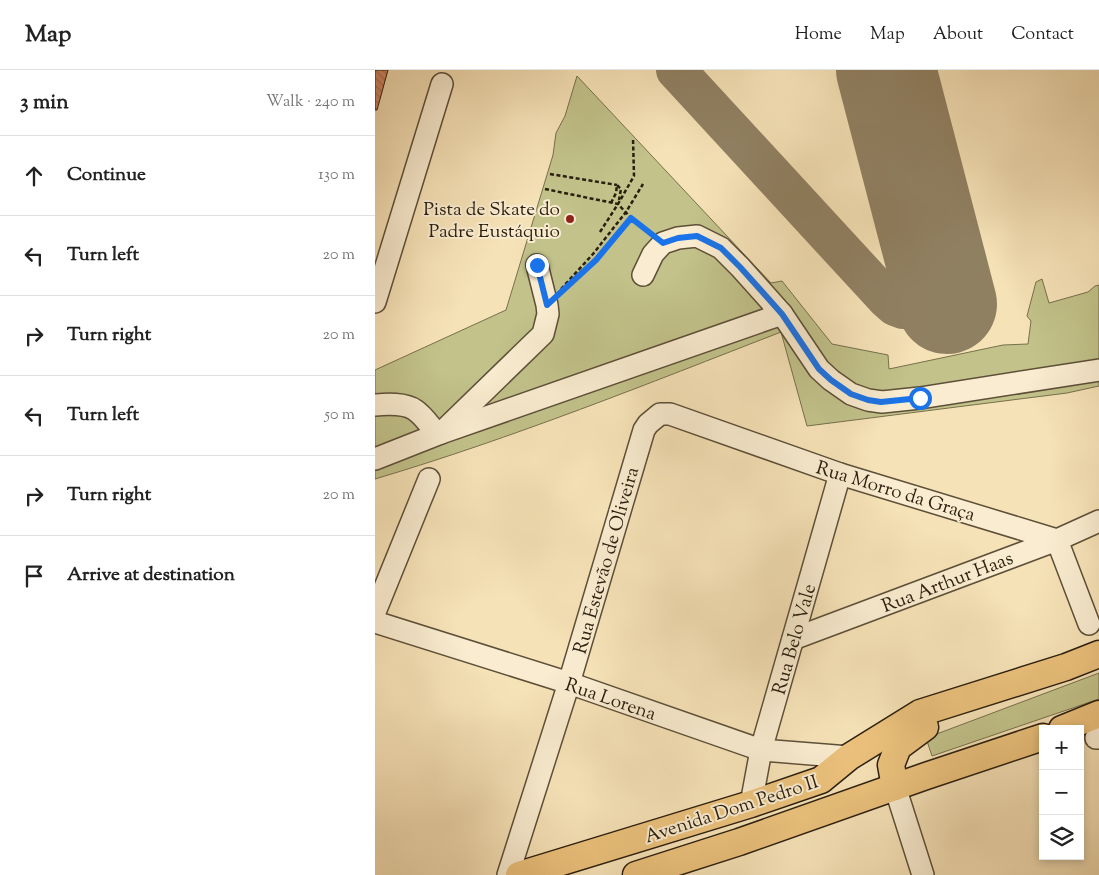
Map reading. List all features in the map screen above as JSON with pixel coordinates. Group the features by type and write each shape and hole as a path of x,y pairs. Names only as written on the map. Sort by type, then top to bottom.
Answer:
{"main road":[{"name":"Avenida Dom Pedro II","path":"519,875 751,804 821,780 849,757 920,713 1066,667 1099,654"},
{"path":"895,787 891,765 898,747 936,719 1066,667"},
{"path":"1084,730 1098,730"},
{"name":"Avenida Dom Pedro II","path":"636,875 739,842 1039,738"}],"street":[{"path":"375,302 442,84"},
{"path":"643,275 653,254 663,243 678,238 697,236 721,248 782,314 819,369 851,394 868,400 881,402 920,398 1099,370"},
{"path":"439,433 543,334 548,314 537,265"},
{"path":"375,459 439,433 782,314"},
{"path":"375,404 400,405 414,409 439,433"},
{"name":"Rua Morro da Graça","path":"652,420 660,414 670,414 840,474 1057,540"},
{"name":"Rua Estevão de Oliveira","path":"508,875 569,683 644,430 652,420"},
{"name":"Rua Belo Vale","path":"751,804 761,750 840,474"},
{"path":"375,612 429,479"},
{"name":"Rua Arthur Haas","path":"793,639 1057,540 1099,521"},
{"path":"1057,540 1089,624"},
{"name":"Rua Lorena","path":"375,622 569,683 761,750 849,757"},
{"path":"895,787 923,875"}],"path":[{"path":"600,232 634,176 633,138"},
{"path":"550,174 617,185 621,189 618,204"},
{"path":"547,305 593,254 625,212 643,184"},
{"path":"611,203 616,193 617,185"},
{"path":"545,189 618,204 631,218 663,243"},
{"path":"547,305 596,260 631,218"}],"green space":[{"path":"577,76 771,283 782,281 832,344 888,355 889,369 1003,345 1028,344 1031,321 1027,316 1036,282 1042,279 1049,303 1088,292 1099,285 1099,386 1067,393 807,426 781,332 529,428 375,479 375,370 506,310 553,155 556,133 565,116"},
{"path":"1099,673 1099,699 932,756 926,738"}],"building":[{"path":"375,70 388,70 377,110 375,110"}],"taxiway":[{"path":"676,70 895,306 903,309 936,305 945,295"}],"runway":[{"path":"886,70 947,304"}],"place":[{"name":"Pista de Skate do Padre Eustáquio","path":"570,219"}],"route":[{"path":"537,265 547,305 596,260 631,218 663,243 678,238 697,236 721,248 740,267 782,314 819,369 831,380 851,394 868,400 881,402 920,398"}]}
